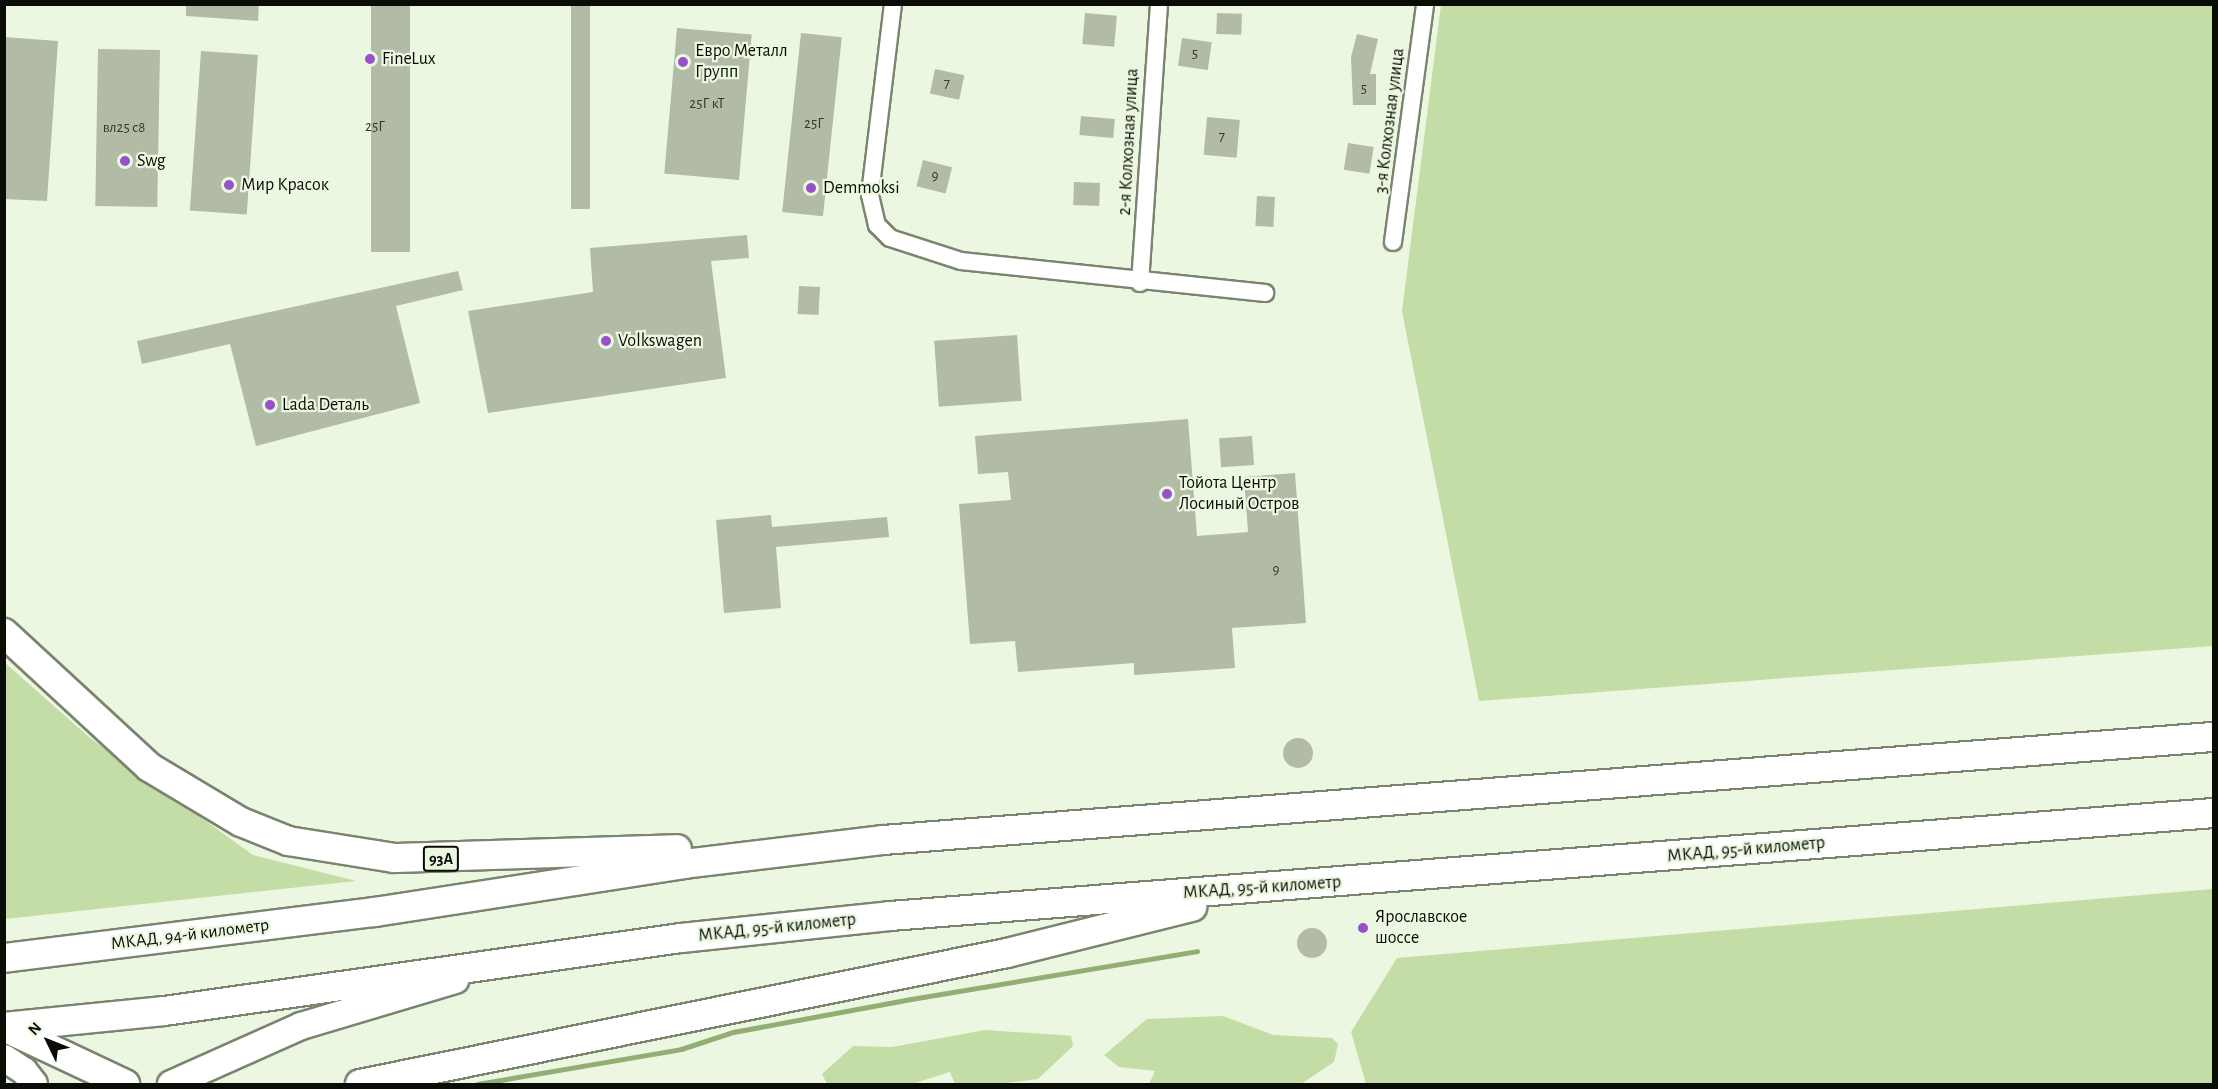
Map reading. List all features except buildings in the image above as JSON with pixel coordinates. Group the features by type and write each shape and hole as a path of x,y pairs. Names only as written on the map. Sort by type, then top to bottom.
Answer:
{"highway":[{"name":"93A","path":"4,633 52,681 149,767 193,796 288,841 341,853 465,859 883,840"},
{"path":"883,840 2214,737"},
{"name":"МКАД, 95-й километр","path":"4,1027 890,916 2214,813"},
{"name":"МКАД, 94-й километр","path":"4,958 375,912 672,866 883,840"},
{"path":"360,1084 1007,953 1270,888"},
{"path":"4,1027 125,1084"}],"main road":[{"path":"4,640 52,681"},
{"path":"171,1084 301,1026 534,960"},
{"path":"4,1058 24,1071 34,1084"}],"street":[{"path":"893,4 870,195 877,225 890,238 908,247 961,261 1140,282 1265,293"},
{"name":"2-я Колхозная улица","path":"1140,282 1159,4"},
{"name":"3-я Колхозная улица","path":"1394,242 1425,4"}],"green space":[{"path":"1441,5 2213,5 2213,646 1479,701 1402,311"},
{"path":"4,662 89,737 253,855 356,881 5,919"},
{"path":"2213,889 2213,1084 1366,1084 1351,1032 1397,958"},
{"path":"1223,1016 1273,1035 1332,1038 1338,1044 1334,1062 1301,1084 1149,1084 1155,1071 1119,1067 1104,1055 1147,1019"},
{"path":"985,1030 1071,1036 1073,1046 1038,1079 998,1084 955,1084 950,1072 912,1084 827,1084 822,1074 853,1046 892,1047"}],"waterway":[{"path":"477,1084 681,1049 733,1032 911,999 1197,951"}],"place":[{"name":"FineLux","path":"370,59"},
{"name":"Евро Металл Групп","path":"683,62"},
{"name":"Swg","path":"125,161"},
{"name":"Мир Красок","path":"229,185"},
{"name":"Demmoksi","path":"811,188"},
{"name":"Volkswagen","path":"606,341"},
{"name":"Lada Dеталь","path":"270,405"},
{"name":"Тойота Центр Лосиный Остров","path":"1167,494"},
{"name":"Ярославское шоссе","path":"1363,928"}]}
